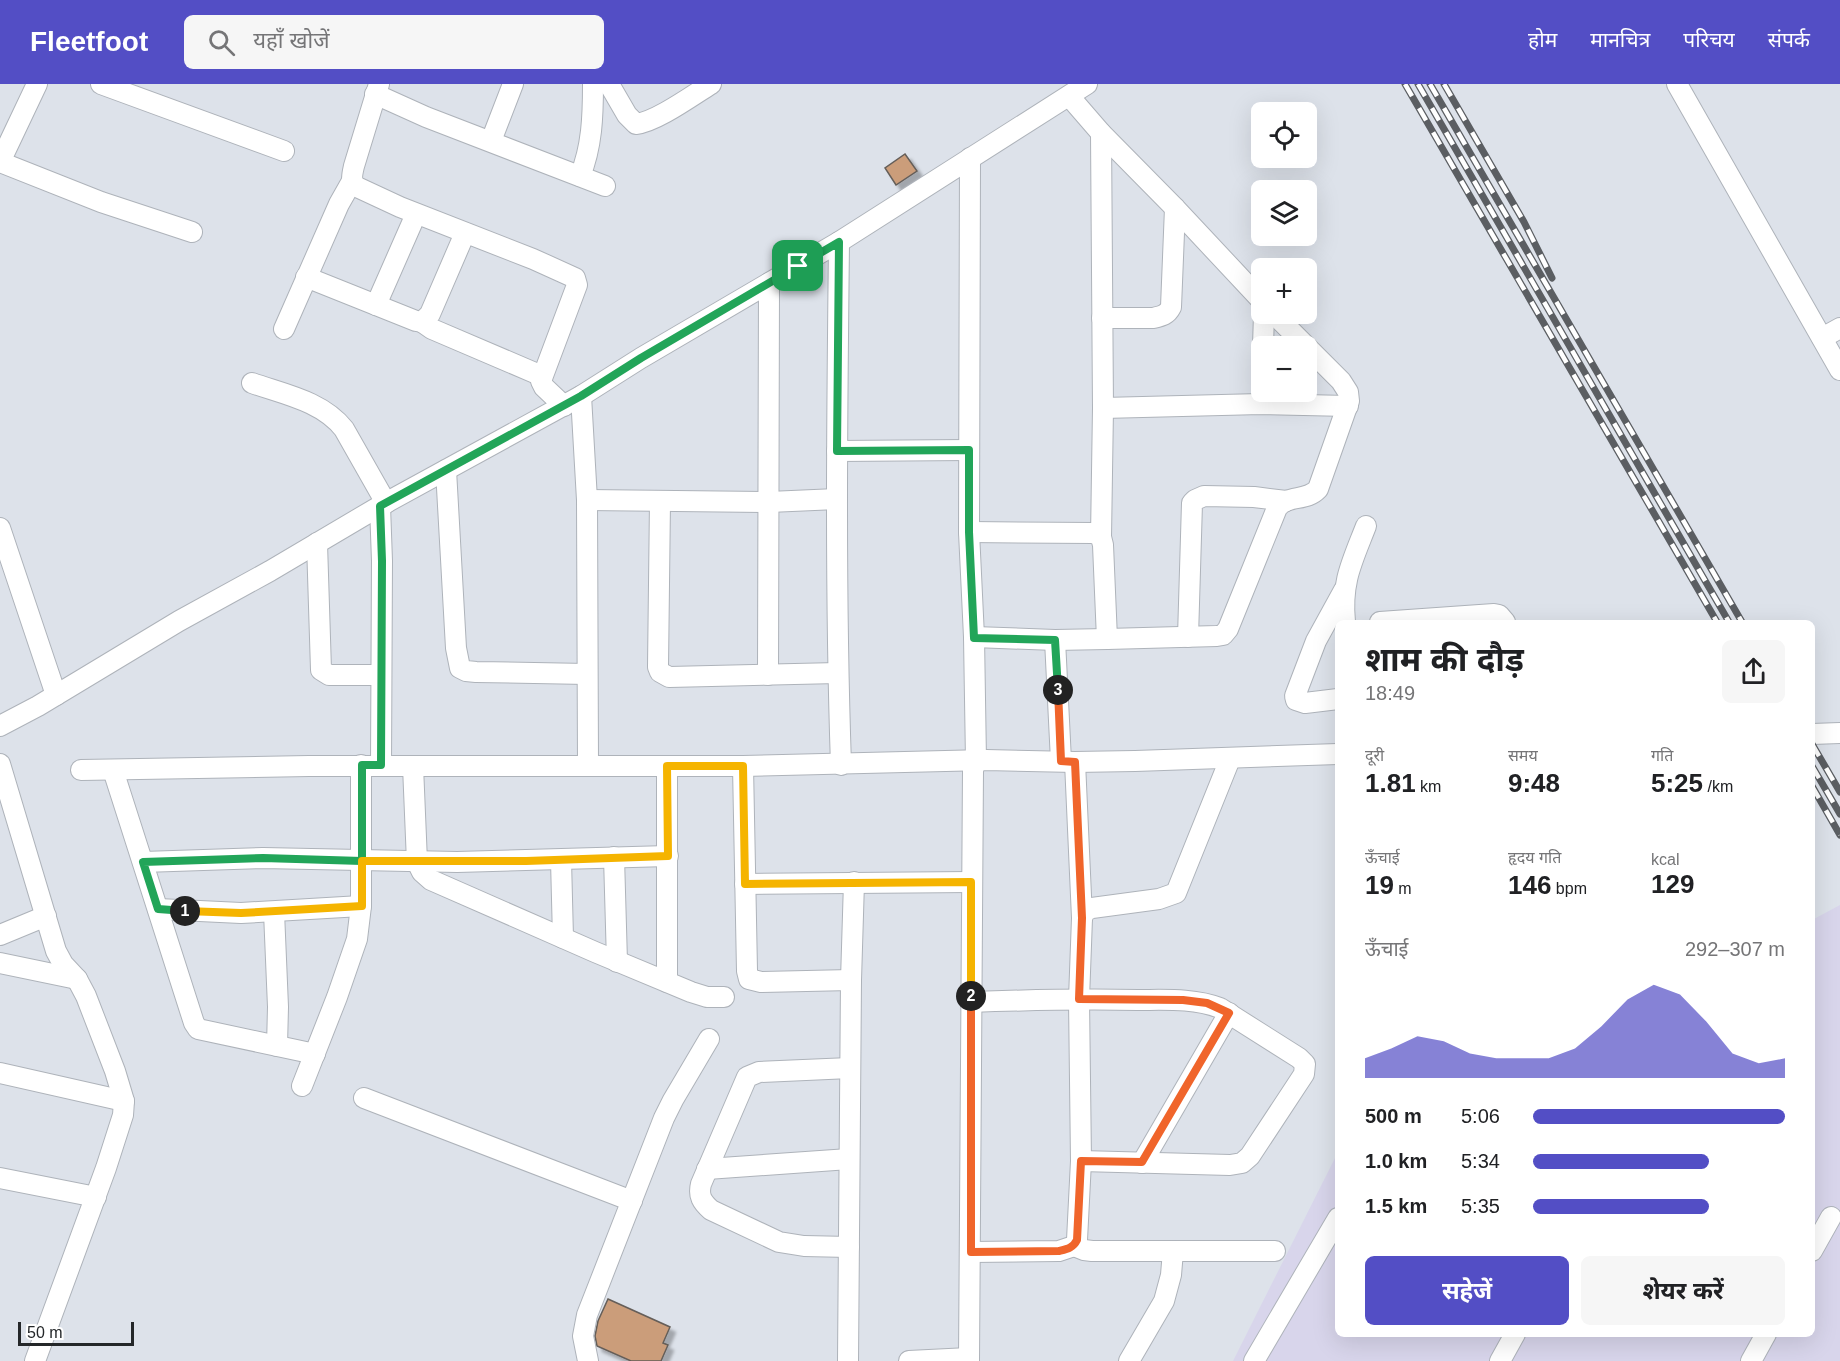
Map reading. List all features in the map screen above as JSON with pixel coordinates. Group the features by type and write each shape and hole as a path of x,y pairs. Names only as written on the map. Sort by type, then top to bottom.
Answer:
{"street":[{"path":"37,84 0,162 101,202 192,232"},
{"path":"102,84 285,152"},
{"path":"491,141 513,84"},
{"path":"580,176 591,139 593,84"},
{"path":"609,84 627,115 636,124 654,118 711,84"},
{"path":"0,726 383,504 572,401 650,352 839,242 1087,84"},
{"path":"1677,84 1840,370"},
{"path":"572,401 542,384 542,376 577,285 575,278 533,259 416,214 357,187 353,184 351,176 377,89 426,117 605,186"},
{"path":"1069,96 1101,133 1251,289"},
{"path":"1101,133 1103,408 1101,537 1107,639"},
{"path":"909,1361 969,1359 972,770 976,761 969,532 970,158"},
{"path":"284,329 339,204 352,181"},
{"path":"1102,318 1153,318 1168,313 1171,307 1175,208"},
{"path":"376,305 416,214"},
{"path":"422,322 430,314 465,234"},
{"path":"839,242 837,499 841,765"},
{"path":"306,277 422,322 432,329 542,376"},
{"path":"768,675 769,283"},
{"path":"974,638 1055,640 1217,636 1228,629 1277,508 1282,502 1308,497 1318,489 1348,406 1348,392 1341,381 1284,324"},
{"path":"1822,338 1840,328"},
{"path":"252,383 318,407 337,420 344,429 383,504 381,675 362,861 362,906 359,928 353,954 302,1086"},
{"path":"1103,408 1251,399"},
{"path":"572,401 587,500 588,765"},
{"path":"1305,402 1348,406"},
{"path":"837,451 969,450"},
{"path":"446,470 456,648 460,668 476,672 587,674"},
{"path":"1188,637 1192,503 1204,496 1254,497 1286,501"},
{"path":"587,500 769,502 837,499"},
{"path":"660,501 658,667 660,672 669,676 838,673"},
{"path":"1345,620 1346,578 1366,526"},
{"path":"0,528 56,695"},
{"path":"969,532 1094,533 1101,537"},
{"path":"317,543 321,670 329,675 381,675"},
{"path":"1335,699 1305,703 1296,700 1295,696 1316,641 1344,590"},
{"path":"1408,620 1494,614 1499,615 1503,620"},
{"path":"1055,640 1082,918 1079,999 1081,1161 1077,1240 1074,1246"},
{"path":"1815,734 1840,733"},
{"path":"81,770 371,765 841,765 976,761 1230,759 1335,754"},
{"path":"1082,918 1085,911 1092,908 1159,899 1176,893 1230,759"},
{"path":"0,764 6,808 46,916 56,951 63,964 77,979 86,996 124,1101 123,1115 96,1197 35,1361"},
{"path":"413,765 417,862 422,872 431,880 617,962 692,992 723,998"},
{"path":"667,766 667,982"},
{"path":"743,766 747,971 749,978 761,982 850,980"},
{"path":"113,770 194,1023 198,1029 315,1054"},
{"path":"143,862 263,858 417,862 668,856"},
{"path":"614,857 617,962"},
{"path":"561,860 563,938"},
{"path":"848,1361 850,980 854,882"},
{"path":"745,884 971,882"},
{"path":"158,909 201,912 274,912 362,906"},
{"path":"274,912 278,1007 277,1047"},
{"path":"0,935 46,916"},
{"path":"0,963 77,979"},
{"path":"971,1002 1079,999 1183,1000 1207,1003 1229,1013 1305,1064 1304,1074 1250,1156 1242,1162 1230,1165 1081,1161"},
{"path":"1142,1162 1229,1013"},
{"path":"588,1361 583,1336 587,1315 668,1109 709,1039"},
{"path":"849,1247 804,1246 779,1242 711,1210 703,1203 699,1192 747,1077 759,1072 850,1068"},
{"path":"0,1073 124,1101"},
{"path":"364,1098 632,1201"},
{"path":"707,1169 849,1159"},
{"path":"0,1178 96,1197"},
{"path":"1815,1246 1831,1217"},
{"path":"1254,1361 1335,1223"},
{"path":"971,1252 1059,1251 1074,1246 1092,1251 1275,1251"},
{"path":"1129,1361 1164,1301 1171,1275 1173,1251"},
{"path":"1500,1361 1513,1337"},
{"path":"1750,1361 1764,1337"}],"shaded area":[{"path":"1840,905 1840,1361 1233,1361 1335,1158 1335,1337 1815,1337 1815,918"}],"building":[{"path":"905,154 917,171 896,185 885,168"},
{"path":"608,1299 670,1327 663,1343 668,1345 661,1361 631,1361 597,1346 595,1336 598,1321"}],"railway":[{"path":"1405,84 1716,620"},
{"path":"1418,84 1728,620"},
{"path":"1430,84 1741,620"},
{"path":"1444,84 1524,222 1552,278"},
{"path":"1815,749 1840,792"},
{"path":"1815,771 1840,814"},
{"path":"1815,791 1840,835"}],"route":[{"path":"798,266 694,326 581,396 380,506 381,765 362,765 362,861 263,858 143,862 158,909 241,913 362,906 362,861 526,861 668,856 667,766 743,766 745,884 971,882 971,1252 1067,1249 1074,1246 1077,1240 1081,1161 1142,1162 1229,1013 1207,1003 1183,1000 1079,999 1082,918 1075,762 1061,761 1055,640 974,638 969,532 969,450 837,451 839,242 798,266"}]}
